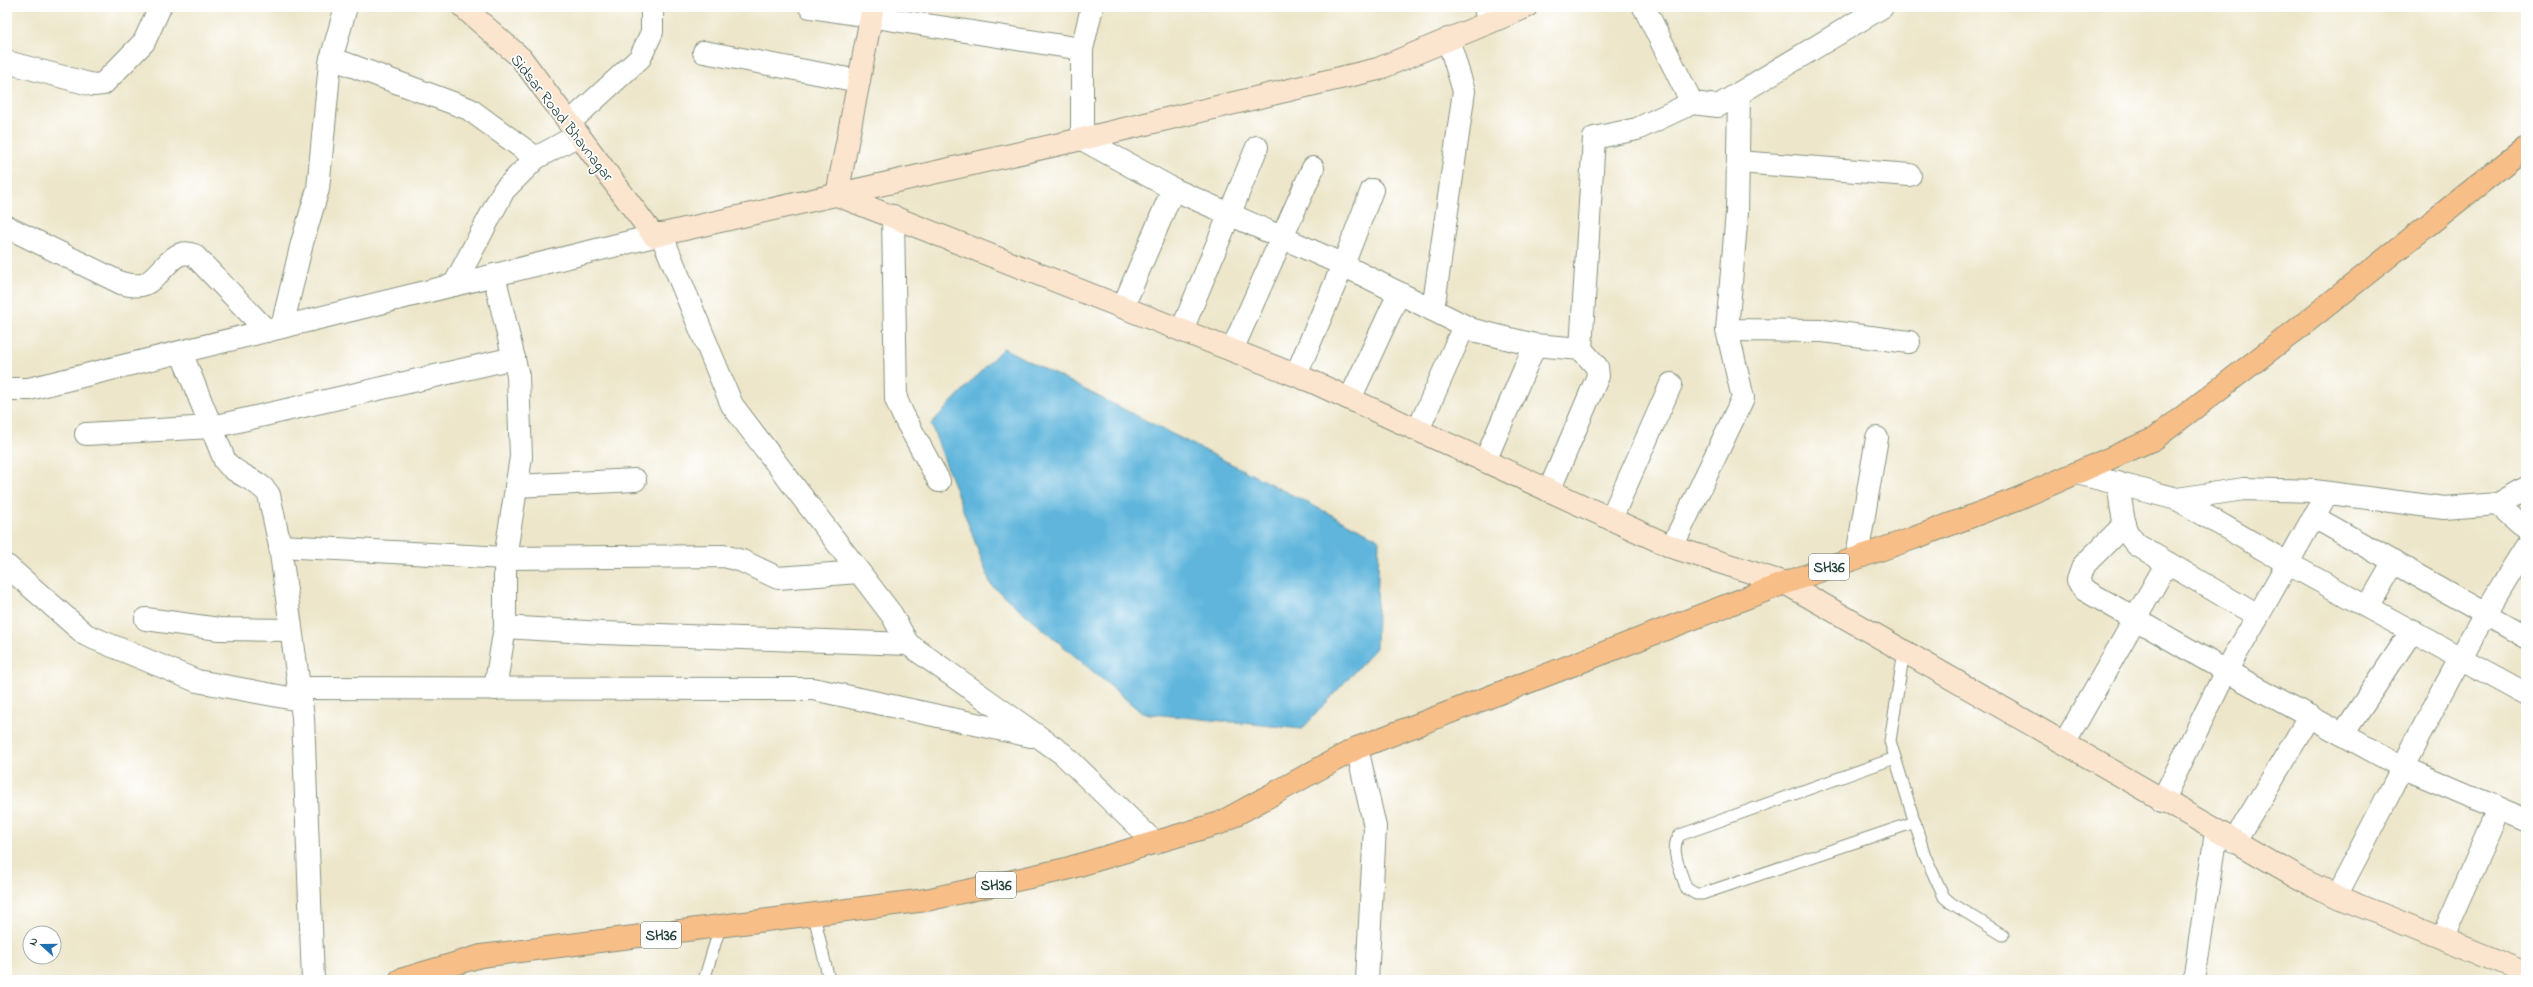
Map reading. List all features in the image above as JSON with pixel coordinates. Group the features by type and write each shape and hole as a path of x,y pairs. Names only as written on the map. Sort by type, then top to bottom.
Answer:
{"main road":[{"name":"Sidsar Road Bhavnagar","path":"463,7 521,58 573,129 657,235"},
{"path":"657,235 1082,139 1378,69 1448,40 1486,15 1526,7"},
{"path":"837,195 872,12"},
{"name":"SH36","path":"400,980 481,956 720,928 926,900 1066,870 1220,823 1358,748 1785,583 1857,556 1914,538 2078,473 2154,439 2300,327 2526,147"},
{"path":"837,195 1296,375 1672,547 1785,583 1904,652 2065,742 2162,801 2301,879 2334,895 2442,938 2526,974"}],"street":[{"path":"7,62 92,85 103,84 144,42 160,7"},
{"path":"275,329 318,188 324,107 331,58 346,7"},
{"path":"454,285 504,190 536,158 573,129 640,58 652,32 652,7"},
{"path":"810,7 872,12 1082,49"},
{"path":"1092,7 1082,49 1082,139 1173,189 1343,265 1473,330 1535,345 1581,349 1597,367 1598,376 1549,491"},
{"path":"1644,7 1692,103"},
{"path":"1581,349 1594,138 1637,128 1692,103 1718,106 1882,7"},
{"path":"1433,310 1464,91 1448,40"},
{"path":"704,52 859,81"},
{"path":"331,58 469,109 536,158"},
{"path":"1672,547 1743,398 1727,330 1737,212 1739,94"},
{"path":"1182,330 1257,147"},
{"path":"1738,162 1910,175"},
{"path":"1232,350 1313,168"},
{"path":"1123,307 1173,189"},
{"path":"1296,375 1343,265 1372,190"},
{"path":"893,216 896,399 903,415 940,481"},
{"path":"7,227 121,283 134,286 146,284 179,254 186,252 194,255 275,329"},
{"path":"7,389 29,390 657,235 732,405 892,615 908,644 1063,754 1155,843"},
{"path":"494,275 518,376 521,457 505,558 505,627 495,688"},
{"path":"1350,399 1398,293"},
{"path":"1418,430 1464,326"},
{"path":"1727,330 1823,331 1909,342"},
{"path":"1485,461 1535,345"},
{"path":"181,352 228,466 265,489 269,496 280,546 300,702 313,980"},
{"path":"86,434 212,427 514,358"},
{"path":"1611,519 1671,384"},
{"path":"1857,556 1877,438"},
{"path":"2078,473 2177,499 2287,563 2526,694"},
{"path":"516,486 635,480"},
{"path":"2118,483 2125,524 2133,542 2258,616"},
{"path":"2177,499 2244,489 2328,493 2444,508 2498,504 2525,489"},
{"path":"2162,801 2226,671 2328,493"},
{"path":"2498,504 2526,529"},
{"path":"2314,517 2526,638"},
{"path":"2125,524 2083,566 2078,580 2083,589 2226,671 2404,768 2526,820"},
{"path":"280,546 505,558 724,556 742,561 778,578 860,572"},
{"path":"2334,895 2404,768 2459,658 2484,613 2526,547"},
{"path":"2368,607 2394,562"},
{"path":"2065,742 2167,563"},
{"path":"7,566 86,636 197,681 300,702 495,688 814,689 1040,738"},
{"path":"146,619 219,629 291,630"},
{"path":"505,627 603,634 908,644"},
{"path":"2343,734 2412,631"},
{"path":"2194,980 2225,837 2310,716"},
{"path":"1358,748 1375,827 1367,980"},
{"path":"2442,938 2499,809"}],"lane":[{"path":"1904,652 1889,733 1895,758 1925,856 1944,897 1951,903 2003,935"},
{"path":"1895,758 1680,835 1677,839 1675,849 1686,888 1696,894 1702,894 1915,822"},
{"path":"814,915 829,980"},
{"path":"704,980 720,928"}],"water":[{"path":"1003,348 1379,539 1376,648 1302,729 1142,713 991,585 931,424"}]}
